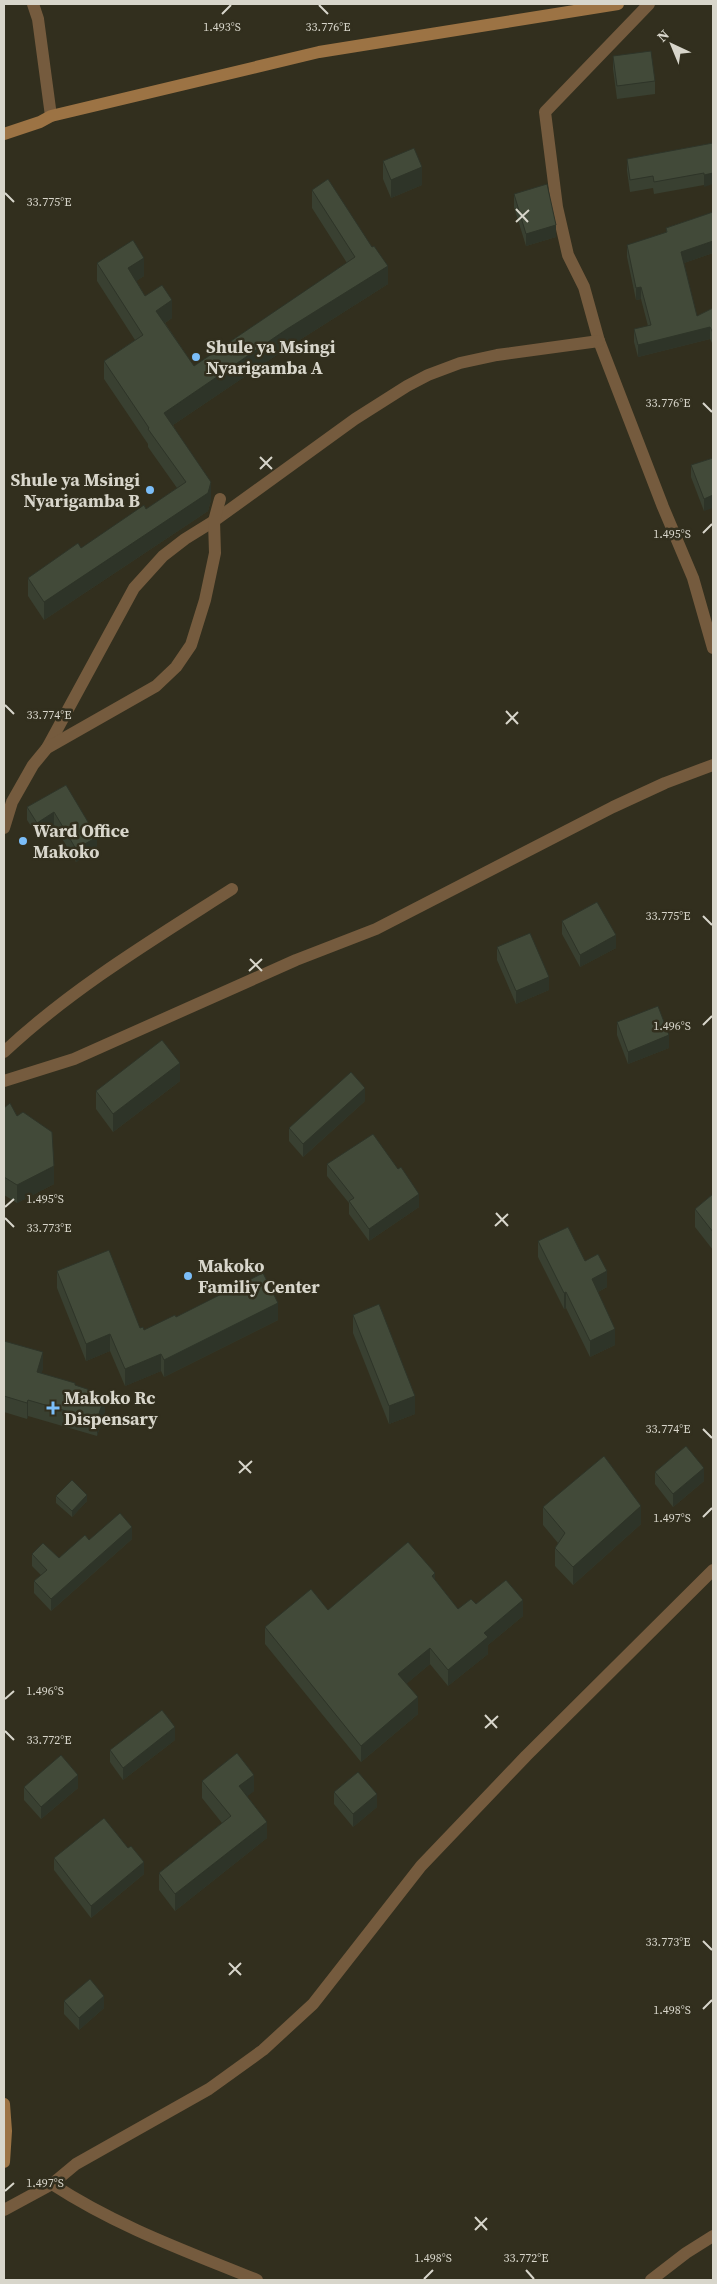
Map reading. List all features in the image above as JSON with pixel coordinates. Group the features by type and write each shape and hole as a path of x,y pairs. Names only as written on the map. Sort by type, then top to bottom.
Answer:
{"street":[{"path":"33,4 38,19 50,116"},
{"path":"4,134 40,122 50,116 319,52 618,4"},
{"path":"649,4 545,112 557,207 568,255 584,287 599,340 663,507 693,578 713,648"},
{"path":"4,828 12,802 33,765 47,748 134,588 163,556 355,419 428,374 460,363 497,355 599,340"},
{"path":"47,748 156,686 176,667 190,645 205,600 215,552 214,521 220,499"},
{"path":"4,1081 74,1059 296,960 376,929 613,807 665,783 713,765"},
{"path":"4,1052 27,1030 106,971 232,889"},
{"path":"4,2210 52,2184 76,2164 209,2089 264,2050 313,2004 421,1866 526,1756 601,1684 713,1570"},
{"path":"4,2104 6,2130 4,2162"},
{"path":"52,2184 87,2206 123,2225 258,2280"},
{"path":"651,2280 686,2253 713,2236"}],"building":[{"path":"651,51 655,81 617,86 613,56"},
{"path":"713,143 713,173 654,182 653,176 630,180 627,159"},
{"path":"414,148 422,167 391,180 383,161"},
{"path":"328,179 372,247 374,246 388,266 287,329 164,413 211,482 208,493 44,602 28,578 78,543 81,548 144,505 146,509 186,482 148,429 104,361 143,335 97,263 133,240 144,258 128,268 145,296 162,285 172,300 156,311 194,366 355,257 312,190"},
{"path":"547,184 556,225 526,234 514,194"},
{"path":"713,212 713,241 681,252 697,316 713,308 713,333 710,327 638,345 634,329 651,325 641,287 636,288 627,245 667,232 666,228"},
{"path":"713,458 713,495 704,499 691,465"},
{"path":"66,785 97,837 76,849 54,812 37,823 27,807"},
{"path":"597,902 616,935 580,955 562,921"},
{"path":"530,933 549,977 516,991 497,947"},
{"path":"658,1006 669,1035 628,1052 617,1022"},
{"path":"162,1040 180,1063 113,1114 96,1091"},
{"path":"351,1072 365,1088 303,1144 289,1128"},
{"path":"10,1103 17,1116 23,1112 52,1132 54,1166 17,1185 4,1177 4,1108"},
{"path":"373,1134 398,1169 401,1167 419,1194 369,1229 349,1201 354,1198 327,1164"},
{"path":"713,1194 713,1232 695,1209"},
{"path":"568,1227 585,1261 598,1254 607,1271 592,1279 615,1329 590,1341 538,1241"},
{"path":"109,1250 140,1328 143,1327 144,1330 175,1315 176,1317 263,1273 278,1303 164,1360 161,1354 125,1369 110,1334 86,1344 57,1271"},
{"path":"379,1304 415,1396 389,1406 353,1315"},
{"path":"4,1341 43,1352 37,1372 75,1383 75,1385 105,1395 97,1420 28,1400 27,1403 4,1396"},
{"path":"686,1446 704,1468 673,1494 655,1472"},
{"path":"604,1456 641,1506 573,1567 555,1548 565,1533 543,1507"},
{"path":"72,1480 87,1495 72,1511 56,1496"},
{"path":"120,1513 132,1527 51,1599 34,1581 47,1570 32,1554 43,1543 59,1558 85,1535 89,1540"},
{"path":"408,1542 435,1573 432,1576 458,1609 471,1599 476,1604 506,1580 523,1600 484,1633 488,1637 448,1670 430,1648 398,1674 418,1697 361,1746 265,1627 311,1589 328,1610"},
{"path":"162,1710 175,1727 123,1768 110,1750"},
{"path":"237,1753 254,1775 239,1786 267,1822 175,1894 159,1873 231,1816 202,1781"},
{"path":"61,1755 78,1775 41,1807 24,1787"},
{"path":"358,1772 377,1794 353,1814 334,1792"},
{"path":"104,1818 128,1848 131,1846 144,1862 91,1906 54,1858"},
{"path":"90,1979 104,1996 79,2018 64,2001"}],"place":[{"name":"Shule ya Msingi Nyarigamba A","path":"196,357"},
{"name":"Shule ya Msingi Nyarigamba B","path":"150,490"},
{"name":"Ward Office Makoko","path":"23,841"},
{"name":"Makoko Familiy Center","path":"188,1276"},
{"name":"Makoko Rc Dispensary","path":"53,1408"}]}
